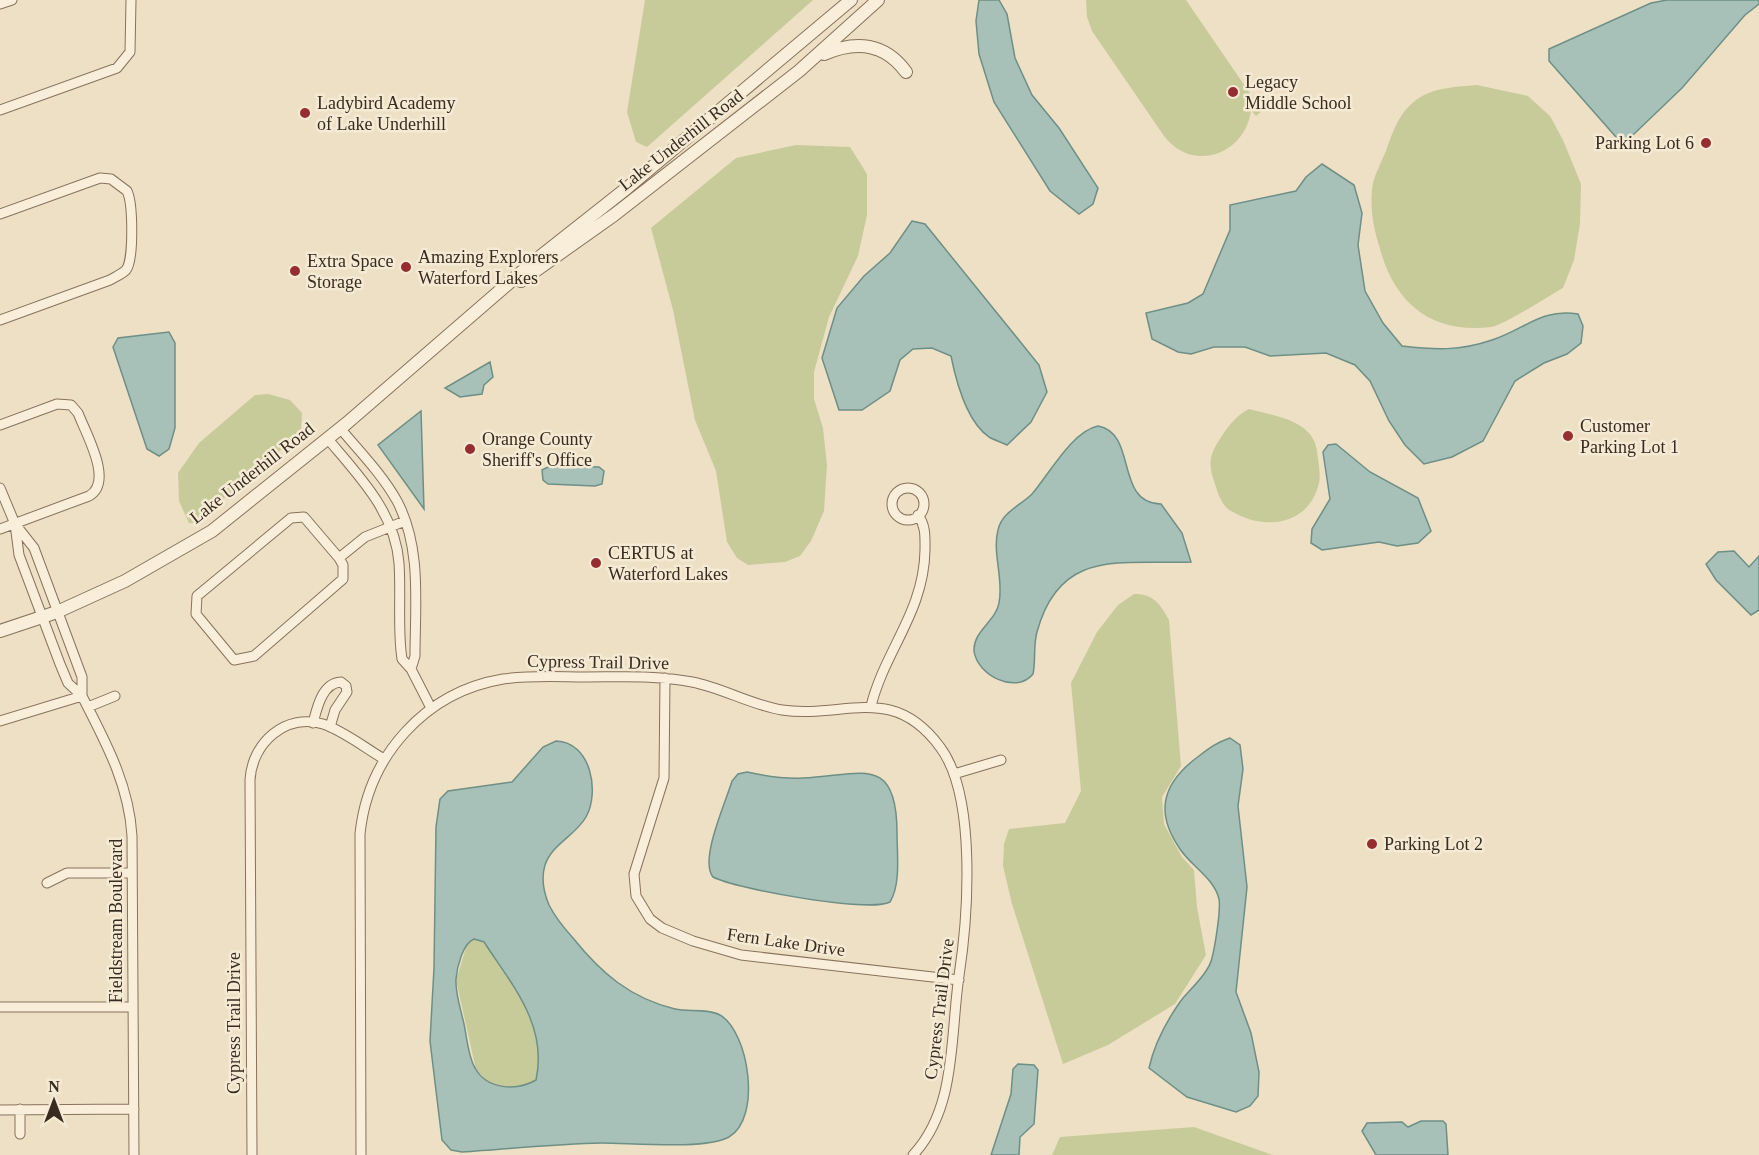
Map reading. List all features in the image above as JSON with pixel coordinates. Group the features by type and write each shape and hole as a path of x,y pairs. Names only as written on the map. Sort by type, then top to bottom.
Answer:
{"street":[{"path":"0,4 12,0"},
{"path":"0,110 117,68 130,52 131,0"},
{"name":"Lake Underhill Road","path":"0,631 57,612 125,581 212,531 340,428 497,296 532,263 627,188 851,0"},
{"name":"Lake Underhill Road","path":"497,296 525,279 614,214 812,60 878,0"},
{"path":"812,60 839,47 862,45 875,47 889,54 906,72"},
{"path":"0,214 100,178 111,179 127,191 131,209 130,262 125,271 110,280 0,320"},
{"path":"0,425 57,404 71,405 78,413 101,475 98,489 89,496 0,529"},
{"path":"340,428 385,483 405,521 415,562 415,656 411,669"},
{"path":"327,438 372,491 390,527 399,564 402,657 411,669 431,708"},
{"path":"0,488 15,524"},
{"path":"871,706 879,679 907,626 919,593 924,562 925,533 918,515"},
{"path":"304,517 339,558 343,565 343,579 254,656 240,661 230,658 196,614 195,601 201,592 291,518 304,517"},
{"path":"339,558 365,537 405,521"},
{"name":"Fieldstream Boulevard","path":"15,524 34,548 82,677 82,696"},
{"name":"Fieldstream Boulevard","path":"15,524 19,555 68,683 82,696 88,707 124,786 131,824 134,1155"},
{"path":"400,615 415,615"},
{"name":"Cypress Trail Drive","path":"361,1155 360,839 368,796 384,759 403,734 431,708 463,691 507,678 665,678 707,685 759,705 780,710 807,712 871,706 895,713 919,726 939,746 954,774 962,812 968,896 959,980 944,1102 932,1130 913,1155"},
{"name":"Fern Lake Drive","path":"665,678 664,778 634,881 639,905 650,919 662,928 693,941 741,955 959,980"},
{"path":"313,723 323,695 332,685 341,682 346,686 346,692 334,710 330,727"},
{"path":"0,721 82,696"},
{"path":"88,707 115,696"},
{"name":"Cypress Trail Drive","path":"252,1155 250,774 256,752 269,736 286,726 313,723 330,727 384,759"},
{"path":"954,774 1001,760"},
{"path":"47,883 67,873 132,873"},
{"path":"0,1007 133,1006"},
{"path":"20,1109 20,1134"},
{"path":"0,1110 134,1109"}],"green space":[{"path":"645,0 813,0 647,147 636,142 627,112"},
{"path":"1086,0 1186,0 1262,111 1256,116 1251,110 1247,125 1239,138 1229,148 1216,154 1203,156 1189,154 1176,148 1164,136 1092,31 1087,17"},
{"path":"1477,85 1528,96 1550,116 1563,140 1581,184 1580,224 1574,260 1563,288 1497,325 1470,328 1451,326 1434,320 1406,300 1395,285 1380,249 1373,220 1372,198 1378,170 1395,129 1402,115 1412,103 1432,92"},
{"path":"796,145 850,147 867,174 867,215 858,256 829,317 814,372 814,399 823,428 827,465 824,511 811,541 800,556 785,562 748,565 737,558 727,542 716,471 695,420 673,310 651,228 736,158"},
{"path":"268,394 290,400 302,413 301,429 297,436 196,523 189,523 179,501 178,473 199,443 255,395"},
{"path":"1249,409 1291,421 1308,432 1314,441 1320,476 1314,497 1306,508 1284,521 1257,521 1231,511 1221,499 1213,478 1210,463 1212,453 1231,423"},
{"path":"1134,594 1141,594 1156,601 1169,620 1181,766 1162,797 1164,824 1182,857 1194,870 1197,907 1206,955 1175,1004 1108,1045 1063,1064 1012,904 1003,866 1004,844 1009,829 1065,823 1081,791 1071,683 1097,632 1118,605"},
{"path":"477,939 486,946 508,976 531,1018 538,1048 538,1063 536,1080 527,1085 507,1087 488,1082 476,1070 456,980 468,941"},
{"path":"1194,1127 1273,1155 1052,1155 1060,1137"}],"water":[{"path":"979,0 999,0 1007,14 1015,58 1032,95 1059,128 1098,188 1093,204 1079,214 1050,191 994,102 979,54 976,21"},
{"path":"1667,0 1759,0 1759,4 1745,15 1682,88 1634,134 1627,139 1616,137 1549,61 1549,49 1651,3"},
{"path":"1322,164 1354,185 1362,213 1358,245 1365,291 1383,323 1402,346 1437,349 1480,344 1543,317 1553,314 1578,314 1583,326 1581,343 1567,354 1544,363 1515,381 1483,441 1452,457 1424,464 1405,445 1389,421 1370,381 1355,365 1326,353 1270,356 1245,347 1214,347 1191,354 1178,352 1152,339 1146,313 1188,303 1203,294 1230,230 1230,205 1296,191 1306,177"},
{"path":"912,221 925,224 1039,365 1047,392 1031,422 1007,445 989,437 974,421 963,400 951,356 932,348 913,349 900,360 890,391 862,410 839,410 822,358 837,308 864,276 890,253"},
{"path":"169,332 175,343 175,428 169,449 159,456 147,449 113,347 118,338"},
{"path":"490,362 493,377 484,385 482,394 460,397 445,388"},
{"path":"421,411 424,509 378,445"},
{"path":"1098,426 1110,431 1118,441 1137,492 1146,501 1161,504 1182,533 1191,562 1118,563 1097,566 1078,573 1061,586 1047,605 1037,632 1033,674 1017,683 998,679 982,668 974,651 977,638 994,615 999,603 1000,585 996,548 1000,524 1007,514 1032,494 1061,455 1079,436"},
{"path":"1336,444 1370,472 1418,498 1431,531 1418,543 1397,546 1379,542 1322,550 1311,543 1312,529 1330,499 1323,452 1328,445"},
{"path":"550,466 599,467 604,471 602,484 595,486 548,484 543,480 542,470"},
{"path":"1734,551 1749,567 1759,556 1759,610 1751,615 1716,580 1706,564 1718,552"},
{"path":"1230,738 1240,745 1243,769 1238,806 1247,887 1236,992 1251,1033 1259,1072 1258,1096 1250,1106 1236,1112 1187,1097 1149,1068 1157,1042 1170,1018 1210,964 1219,911 1219,899 1212,885 1180,849 1172,836 1165,812 1166,800 1169,789 1184,769 1211,747"},
{"path":"556,741 568,744 577,750 585,759 592,782 590,807 586,817 576,830 553,851 545,865 544,885 549,905 563,926 594,962 630,991 675,1009 715,1013 730,1024 744,1056 748,1075 748,1095 746,1112 739,1127 729,1137 718,1141 686,1145 602,1143 462,1152 451,1150 442,1140 430,1041 434,968 436,827 440,799 448,791 512,782 543,747","holes":["474,939 484,942 516,990 532,1024 537,1041 538,1060 536,1080 528,1084 512,1087 487,1081 475,1068 471,1058 457,996 456,979 459,962 470,941"]},
{"path":"747,772 796,778 857,773 871,774 882,779 890,790 895,807 897,833 897,878 890,902 877,905 802,898 747,888 713,877 709,858 715,830 732,781 738,774"},
{"path":"1018,1064 1034,1065 1038,1070 1034,1124 1020,1137 1019,1155 991,1155 1011,1094 1013,1069"},
{"path":"1421,1121 1443,1121 1446,1124 1448,1155 1376,1155 1362,1131 1367,1123 1402,1122 1408,1127"}],"place":[{"name":"Legacy Middle School","path":"1233,92"},
{"name":"Ladybird Academy of Lake Underhill","path":"305,113"},
{"name":"Parking Lot 6","path":"1706,143"},
{"name":"Amazing Explorers Waterford Lakes","path":"406,267"},
{"name":"Extra Space Storage","path":"295,271"},
{"name":"Customer Parking Lot 1","path":"1568,436"},
{"name":"Orange County Sheriff's Office","path":"470,449"},
{"name":"CERTUS at Waterford Lakes","path":"596,563"},
{"name":"Parking Lot 2","path":"1372,844"}]}
